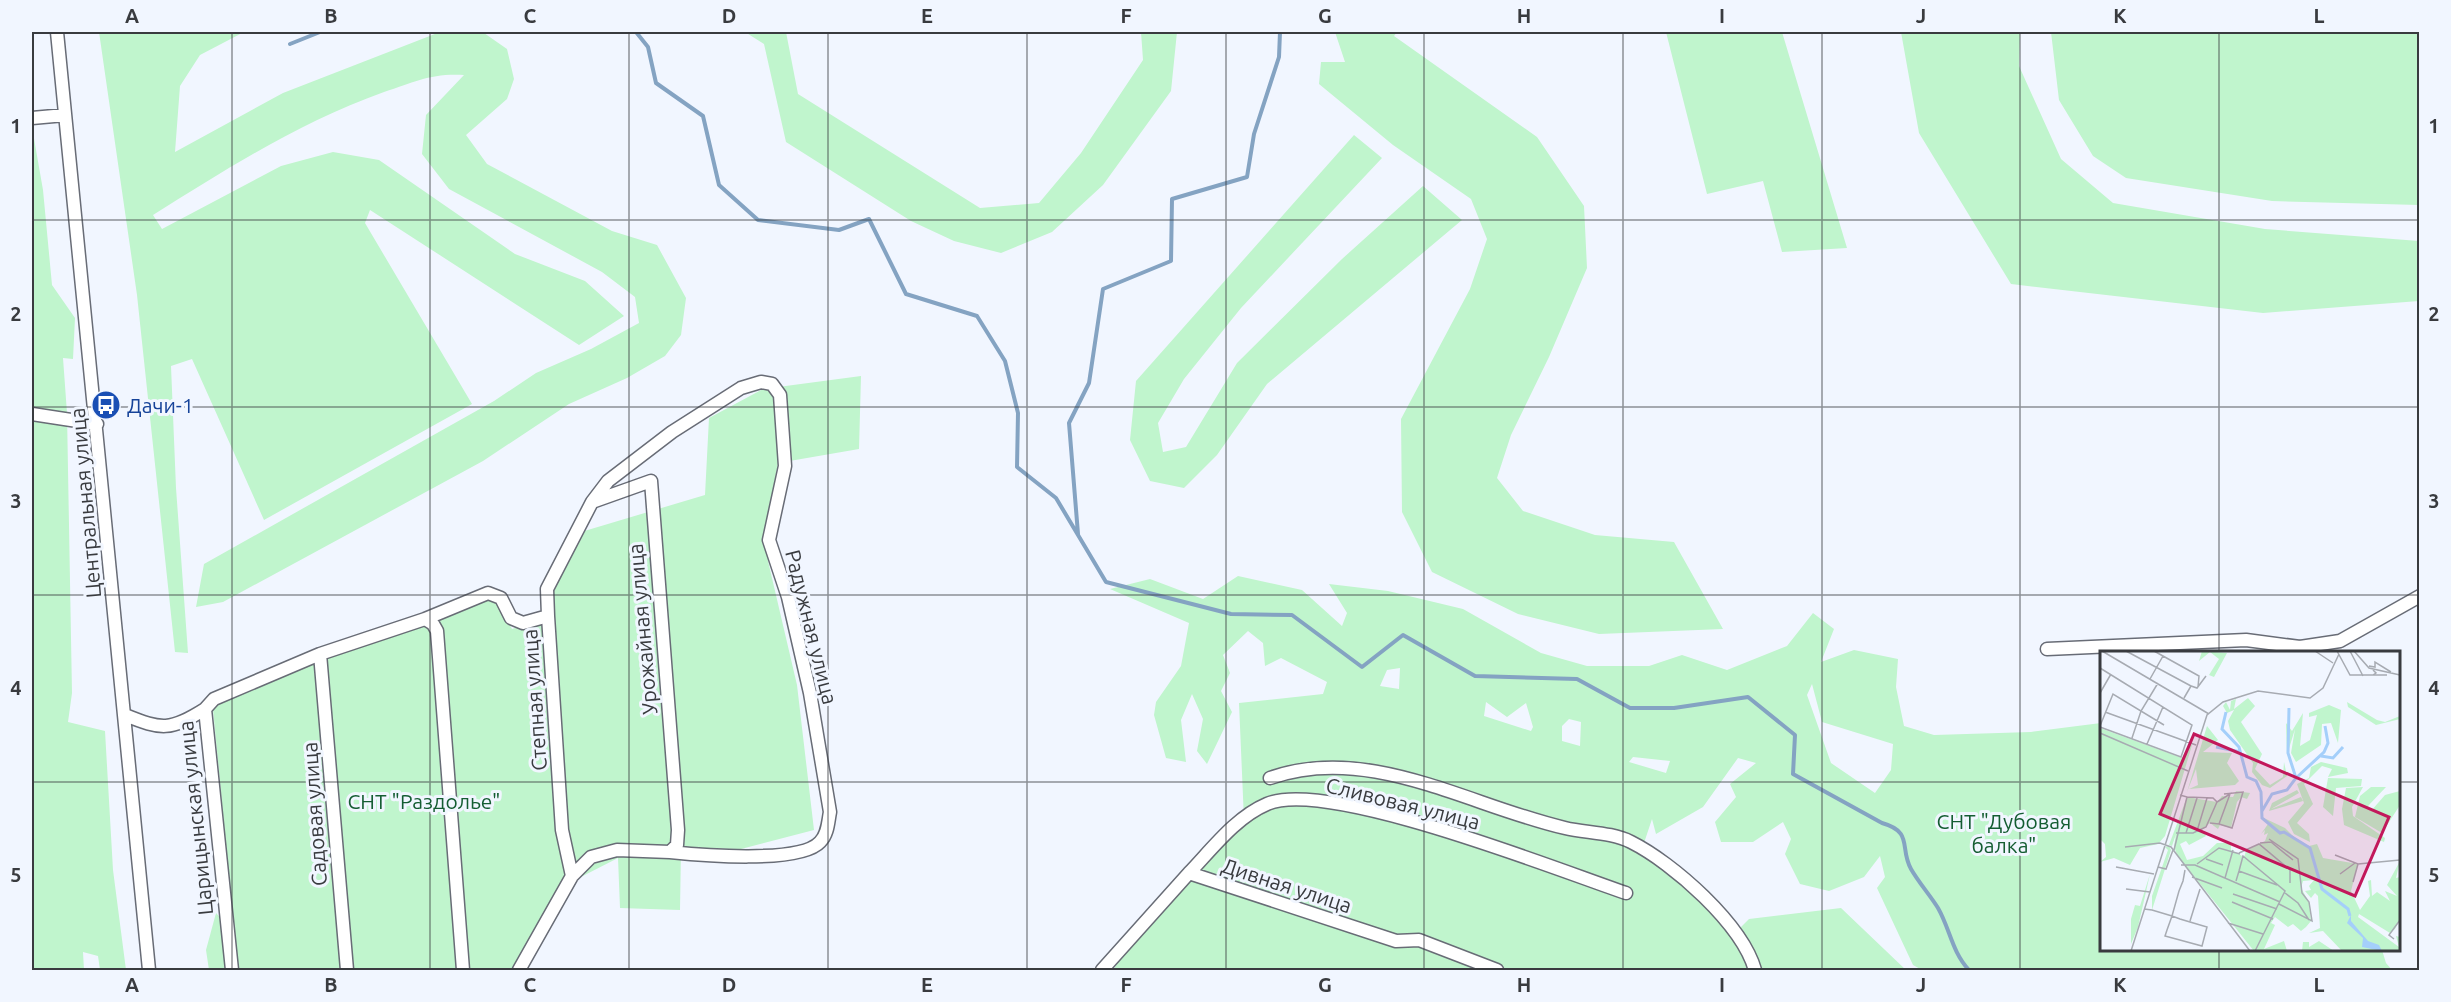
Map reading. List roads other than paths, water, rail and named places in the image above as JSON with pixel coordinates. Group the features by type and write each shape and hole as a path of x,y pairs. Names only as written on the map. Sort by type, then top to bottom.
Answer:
{"street":[{"name":"Центральная улица","path":"57,32 149,970"},
{"path":"32,118 65,115"},
{"name":"Радужная улица","path":"592,502 608,481 617,474 672,432 741,388 761,382 772,384 780,395 786,466 769,540 788,597 810,693 830,812 827,829 820,843 806,850 749,857 670,852"},
{"path":"32,414 97,424"},
{"name":"Урожайная улица","path":"592,502 636,484 651,482 678,830 677,845 670,852"},
{"path":"548,616 547,589 592,502"},
{"name":"Степная улица","path":"205,709 214,699 320,654 425,619 488,593 501,598 511,618 517,621 523,623 548,616 562,830 572,876"},
{"path":"2047,649 2246,640 2297,650 2340,647 2420,596"},
{"path":"425,619 433,624 437,632 463,970"},
{"name":"Садовая улица","path":"320,654 347,970"},
{"name":"Царицынская улица","path":"125,715 153,726 179,725 205,709 232,970"},
{"path":"1270,778 1288,771 1326,768 1373,770 1565,828 1630,841 1669,867 1703,897 1735,932 1752,960 1755,970"},
{"name":"Сливовая улица","path":"1189,873 1240,820 1268,803 1310,800 1400,818 1536,860 1626,893"},
{"path":"519,970 572,876 591,857 617,850 670,852"},
{"name":"Дивная улица","path":"1102,970 1189,873 1396,941 1419,940 1497,970"}],"waterway":[{"path":"290,44 320,32"},
{"path":"636,32 648,47 656,83 703,116 719,185 758,220 839,230 869,219 906,294 977,316 1005,361 1018,413 1017,467 1056,498 1106,582 1231,614 1292,615 1362,667 1403,635 1475,676 1577,679 1630,708 1674,708 1748,697 1795,735 1793,774 1898,831 1902,836 1911,869 1938,908 1955,948 1969,970"},
{"path":"1078,534 1069,423 1089,383 1103,289 1171,261 1172,199 1247,177 1254,134 1279,57 1280,32"}],"place":[{"name":"Дачи-1","path":"106,405"}],"park label":[{"name":"СНТ \"Раздолье\"","path":"424,801"},
{"name":"СНТ \"Дубовая балка\"","path":"2004,833"}]}
